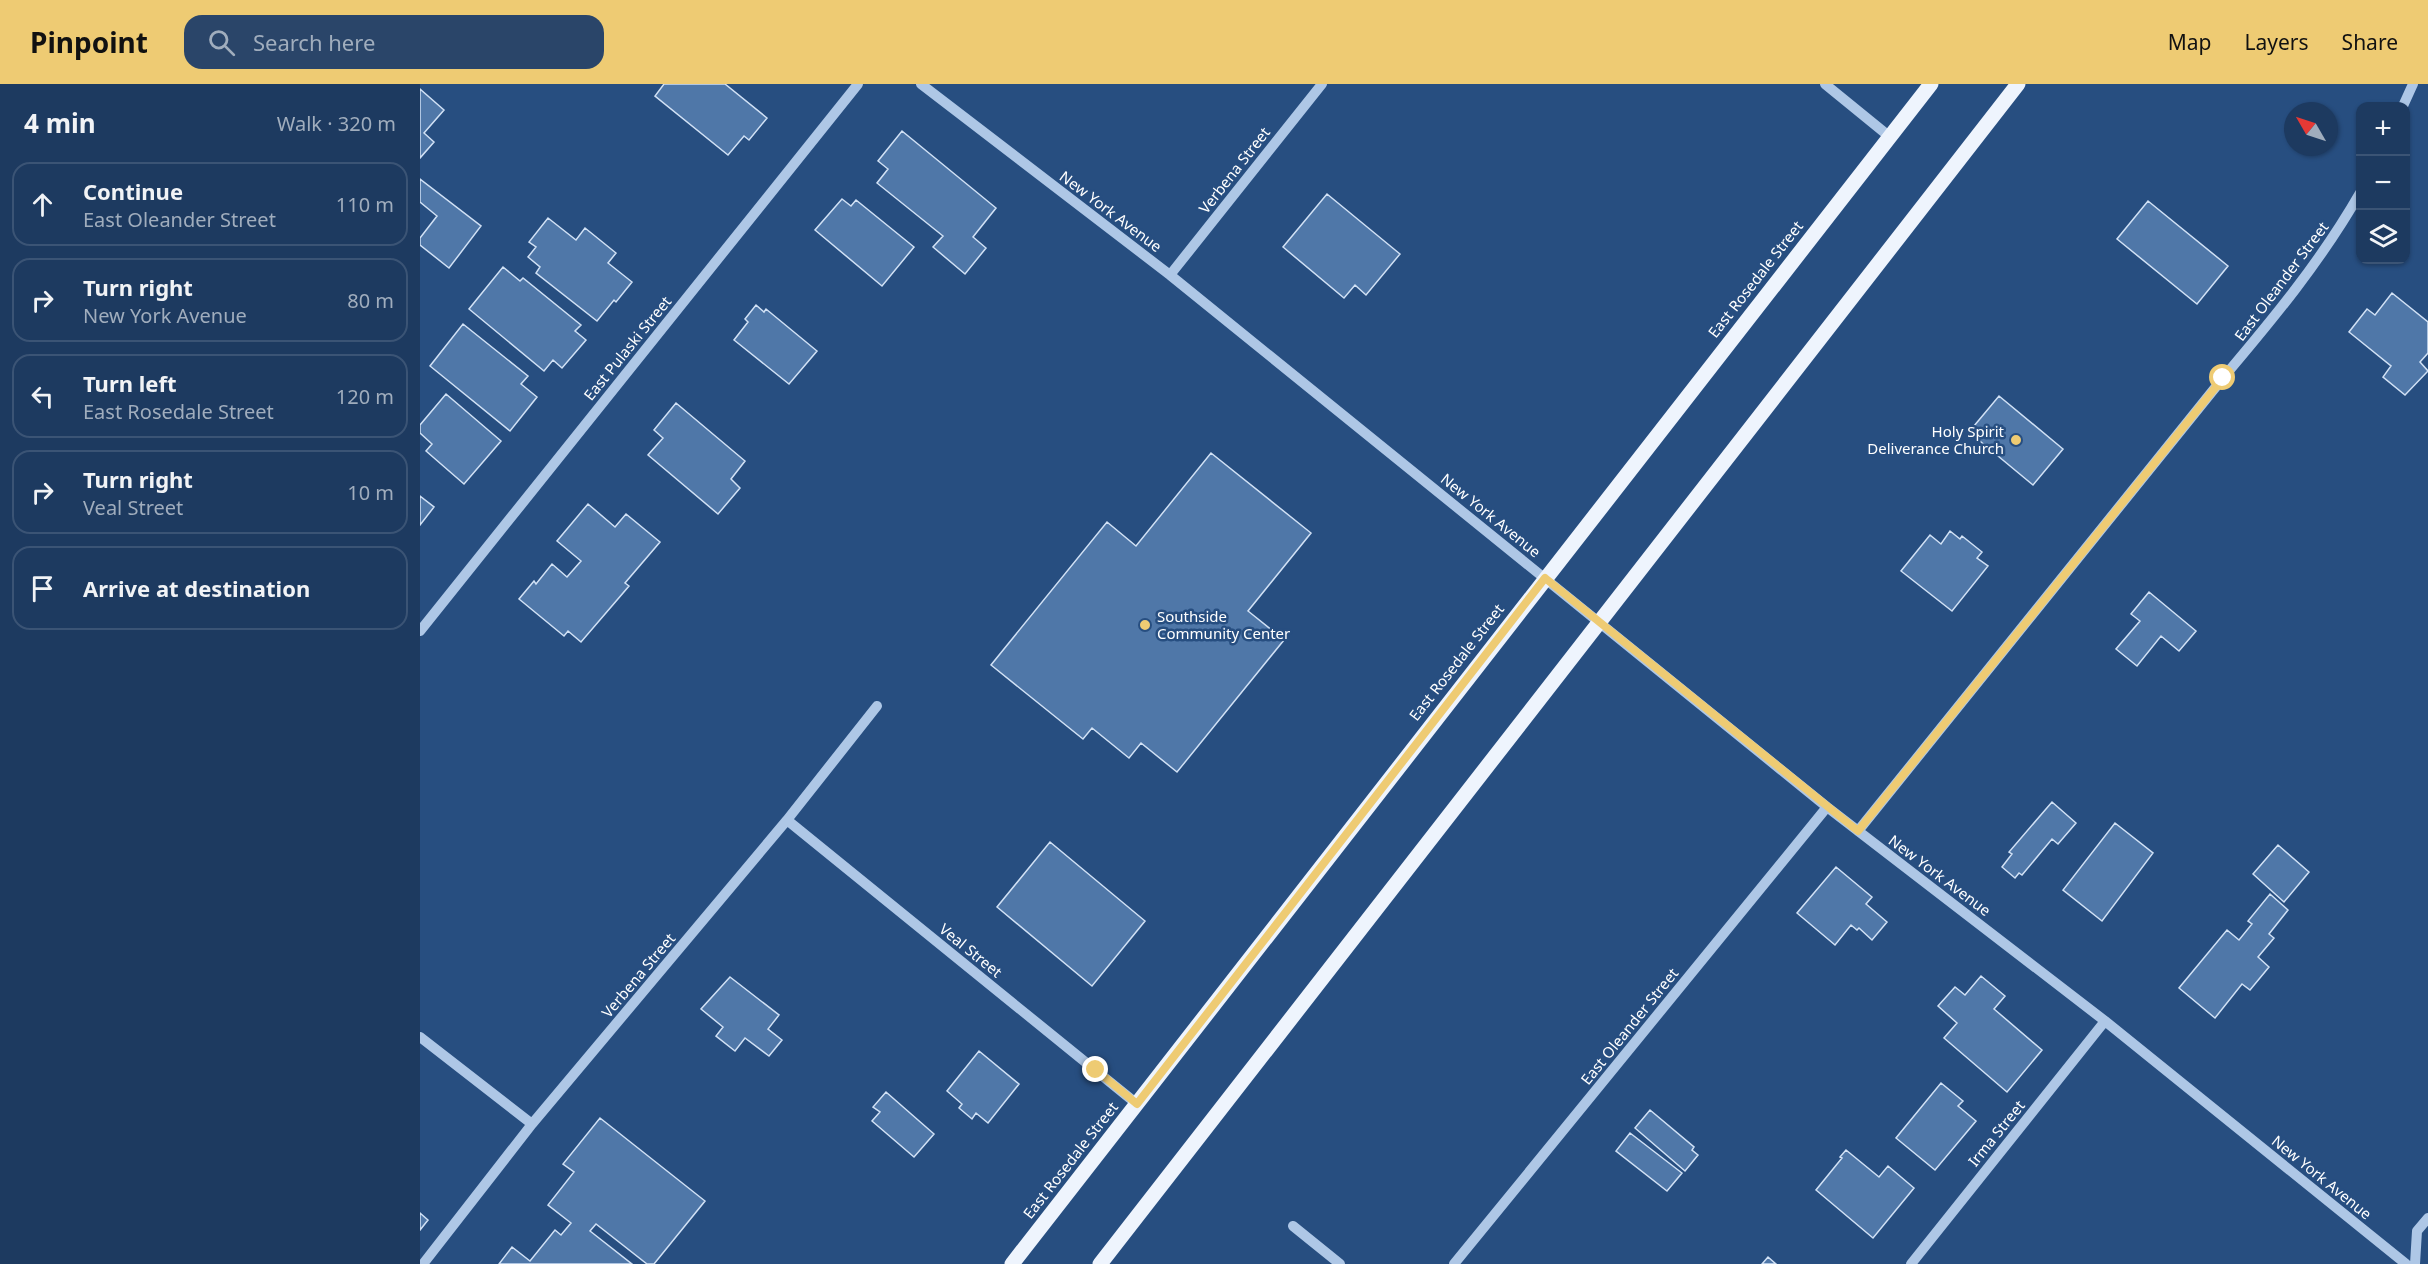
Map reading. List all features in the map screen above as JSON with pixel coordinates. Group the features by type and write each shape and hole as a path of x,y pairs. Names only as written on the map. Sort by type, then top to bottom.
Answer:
{"main road":[{"name":"East Rosedale Street","path":"1012,1264 1931,84"},
{"path":"1100,1264 2018,84"}],"street":[{"name":"East Pulaski Street","path":"420,631 858,84"},
{"name":"New York Avenue","path":"921,84 1170,275 1827,807 2105,1021 2406,1264"},
{"name":"Verbena Street","path":"1170,275 1322,84"},
{"path":"1825,84 1890,137"},
{"path":"2405,102 2413,84"},
{"name":"East Oleander Street","path":"1858,831 2215,388 2284,306 2340,229 2356,202"},
{"name":"Verbena Street","path":"423,1264 532,1124 787,820 877,706"},
{"name":"East Oleander Street","path":"1454,1264 1827,807"},
{"name":"Veal Street","path":"787,820 1137,1104"},
{"name":"Irma Street","path":"1911,1264 2105,1021"},
{"path":"420,1037 532,1124"},
{"path":"2415,1264 2417,1231 2428,1218"},
{"path":"1293,1226 1340,1264"}],"building":[{"path":"664,84 725,84 767,118 749,140 744,136 728,155 655,96"},
{"path":"420,89 444,110 424,133 434,142 420,158"},
{"path":"902,131 996,208 973,237 986,248 965,274 933,247 943,236 877,183 888,169 878,161"},
{"path":"420,179 481,226 449,268 420,245 420,238 437,216 420,202"},
{"path":"1327,194 1400,254 1366,295 1355,285 1344,298 1283,247"},
{"path":"842,199 851,206 856,200 914,247 882,286 815,230"},
{"path":"2148,201 2228,266 2197,304 2117,239"},
{"path":"548,218 576,240 585,228 616,253 608,263 632,282 597,321 536,273 540,267 528,257 536,247 529,242"},
{"path":"503,267 520,281 523,278 581,325 575,331 586,340 562,368 553,360 544,371 469,309"},
{"path":"2392,293 2428,322 2428,353 2420,362 2428,371 2405,395 2383,377 2391,366 2349,332 2367,309 2375,315"},
{"path":"756,305 764,312 766,309 817,351 789,384 734,340 748,322 745,319"},
{"path":"463,324 528,376 521,384 537,397 510,431 430,366"},
{"path":"446,394 501,441 464,484 426,451 432,444 420,433 420,425"},
{"name":"Holy Spirit Deliverance Church","path":"1999,396 2063,449 2033,485 1969,432"},
{"path":"676,403 745,461 731,479 740,488 718,514 648,455 663,438 654,430"},
{"name":"Southside Community Center","path":"1211,453 1311,533 1248,611 1284,640 1177,772 1141,743 1129,758 1092,728 1083,739 991,665 1107,522 1136,546"},
{"path":"420,496 434,507 420,525"},
{"path":"588,504 615,527 626,514 660,542 625,583 629,586 581,642 568,631 564,636 519,599 534,581 536,584 552,564 567,577 581,561 557,541"},
{"path":"1950,531 1960,539 1962,536 1982,552 1977,558 1988,566 1952,611 1901,571 1930,535 1941,544"},
{"path":"2149,592 2196,631 2179,651 2161,636 2137,666 2116,649 2140,621 2131,614"},
{"path":"2052,802 2076,823 2058,844 2052,839 2022,875 2019,873 2015,878 2002,867 2012,854 2009,852"},
{"path":"2115,823 2153,853 2102,921 2063,890"},
{"path":"1050,842 1145,921 1092,986 997,907"},
{"path":"2278,845 2309,872 2284,902 2253,874"},
{"path":"1836,867 1872,897 1866,904 1887,922 1872,940 1859,928 1857,930 1851,925 1835,945 1797,913"},
{"path":"2270,894 2288,910 2269,934 2274,938 2258,957 2269,967 2250,990 2242,984 2215,1018 2179,988 2227,930 2239,940 2252,924 2248,921"},
{"path":"1981,976 2005,996 1994,1009 2042,1050 2007,1092 1944,1038 1957,1023 1938,1006 1955,987 1965,995"},
{"path":"730,977 779,1015 768,1029 782,1040 769,1056 745,1038 735,1051 716,1036 723,1027 701,1009"},
{"path":"979,1051 1019,1084 988,1123 976,1113 972,1119 959,1108 962,1104 947,1091"},
{"path":"1941,1083 1963,1101 1958,1106 1976,1121 1935,1170 1896,1138"},
{"path":"886,1092 934,1134 914,1157 872,1121 880,1112 873,1107"},
{"path":"1650,1110 1694,1147 1692,1150 1698,1155 1685,1171 1635,1128"},
{"path":"600,1118 705,1201 654,1264 647,1264 596,1224 590,1231 632,1264 499,1264 512,1247 530,1261 555,1230 561,1235 571,1223 548,1205 574,1172 563,1164"},
{"path":"1630,1133 1682,1173 1667,1191 1616,1151"},
{"path":"1846,1150 1879,1177 1888,1166 1914,1188 1873,1238 1816,1190"},
{"path":"420,1213 428,1220 420,1230"},
{"path":"1768,1257 1776,1264 1762,1264"}],"place":[{"name":"Holy Spirit Deliverance Church","path":"2016,440"},
{"name":"Southside Community Center","path":"1145,625"}],"route":[{"path":"1096,1070 1137,1104 1545,578 1858,831 2223,378"}]}
